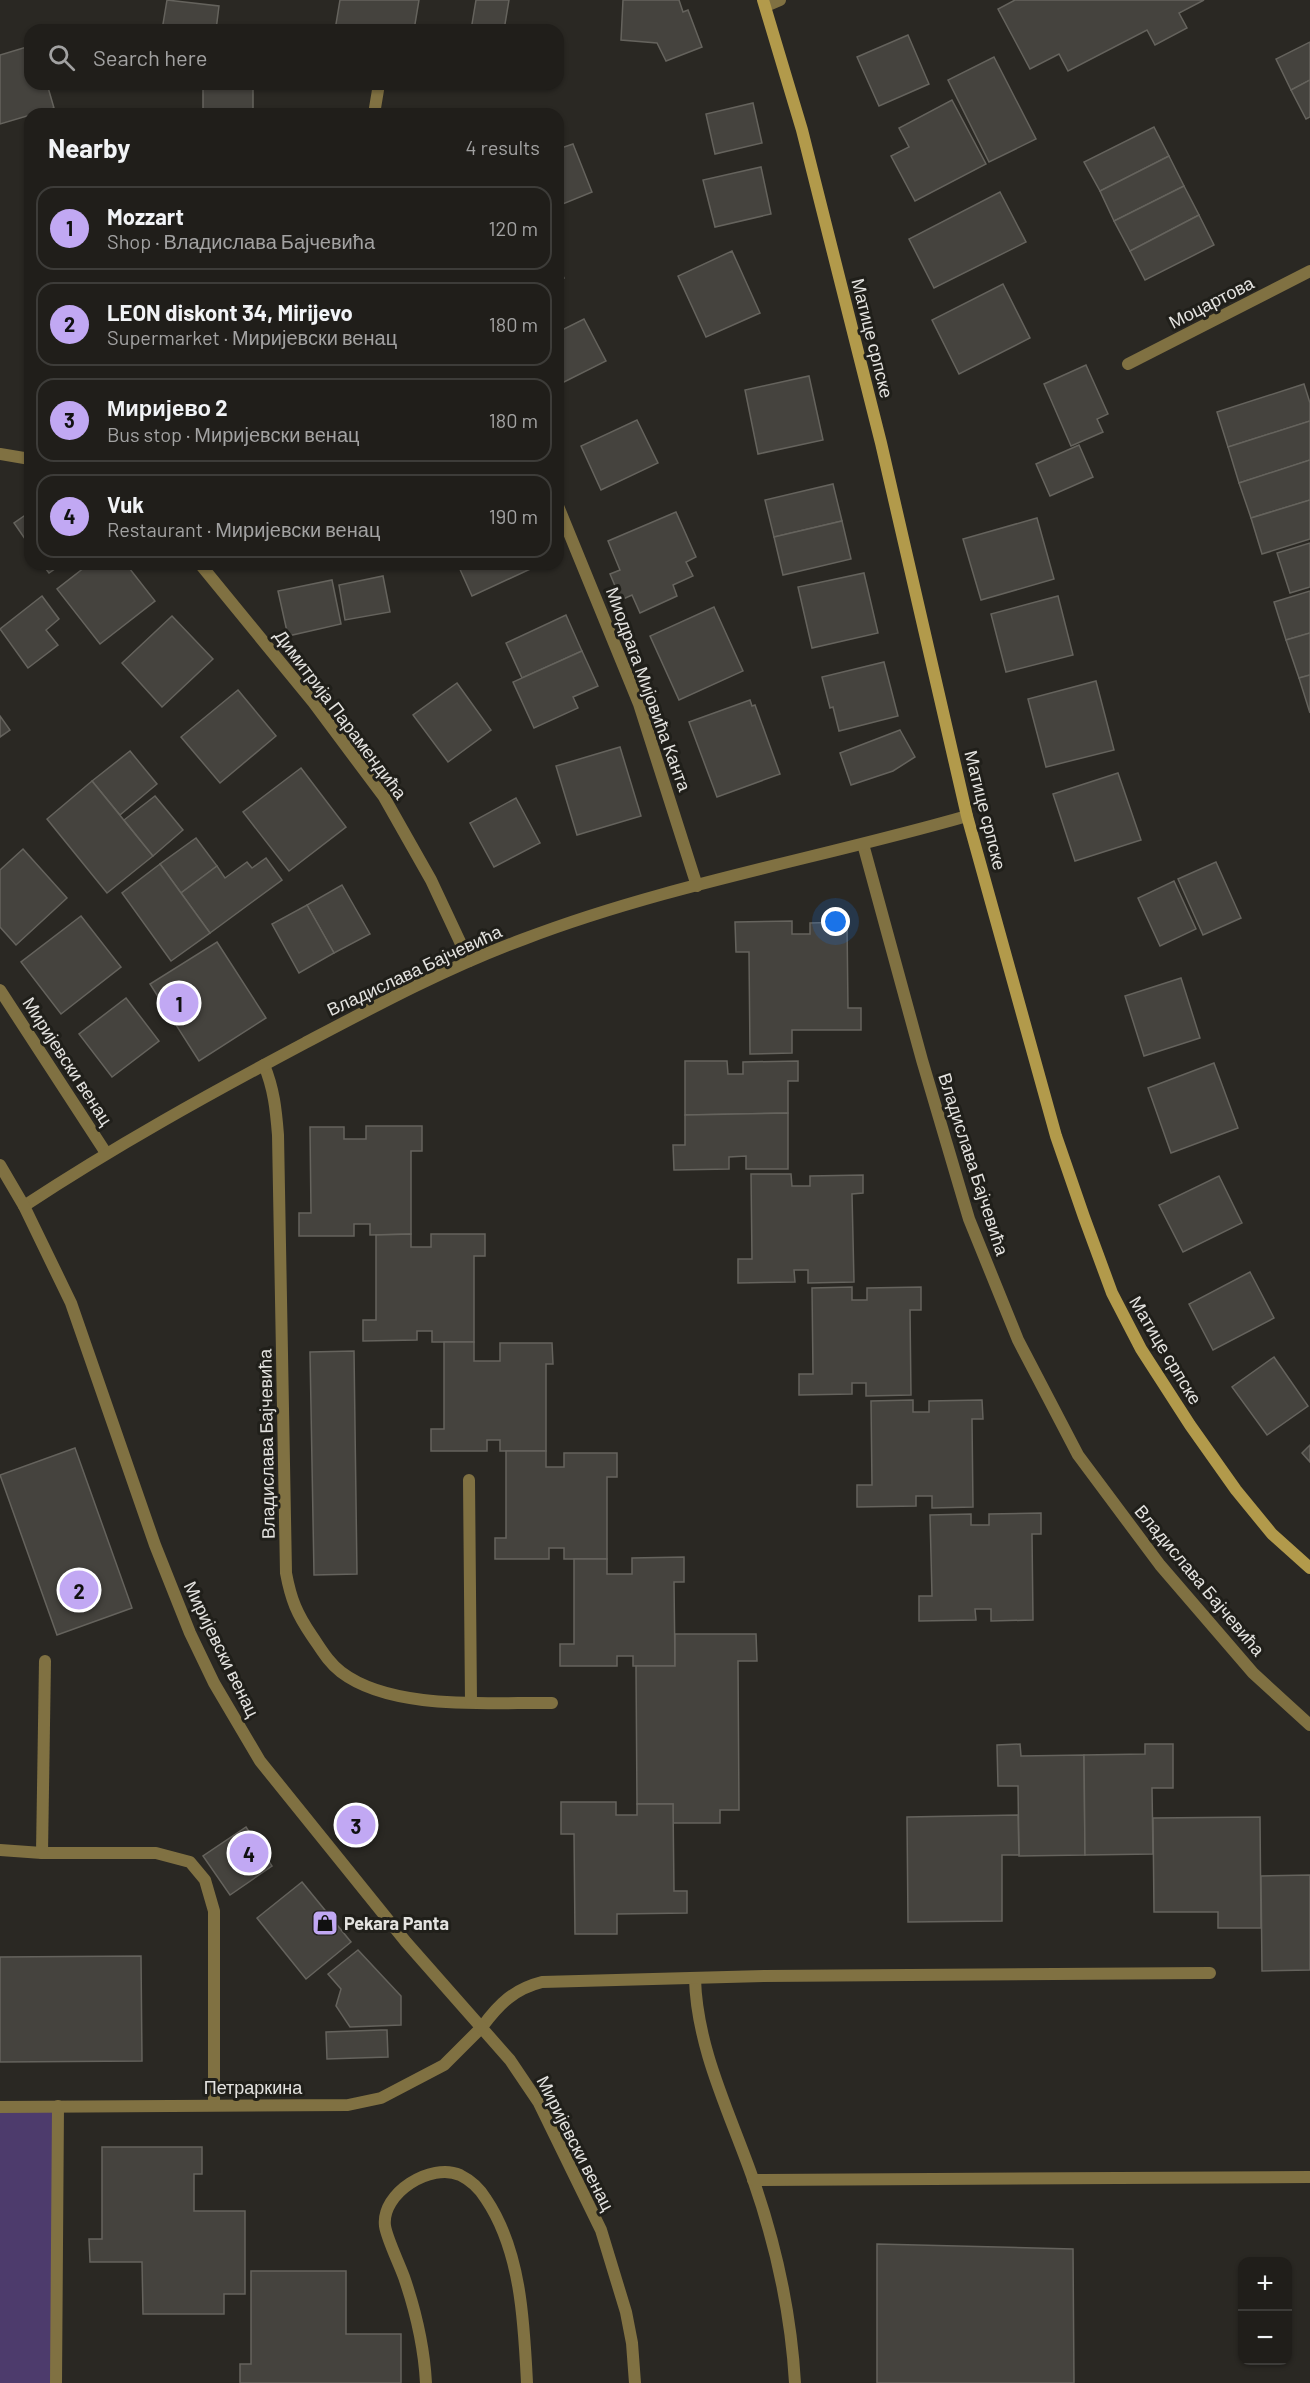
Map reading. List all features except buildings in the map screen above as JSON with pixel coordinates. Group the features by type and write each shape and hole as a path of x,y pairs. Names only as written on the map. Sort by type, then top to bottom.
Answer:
{"main road":[{"name":"Матице српске","path":"764,3 802,130 881,443 967,816 1056,1136 1112,1293 1141,1349 1190,1425 1236,1490 1272,1533 1310,1568"}],"street":[{"path":"764,3 780,0"},
{"path":"375,108 378,90"},
{"name":"Моцартова","path":"1128,364 1310,271"},
{"path":"0,454 24,458"},
{"name":"Миодрага Мијовића Канта","path":"564,521 639,704 698,886"},
{"name":"Димитрија Парамендића","path":"205,570 313,702 384,797 431,880 469,961"},
{"name":"Владислава Бајчевића","path":"24,1206 106,1153 264,1065 390,998 469,961 526,938 603,913 967,816"},
{"name":"Владислава Бајчевића","path":"863,844 922,1060 969,1219 1018,1340 1078,1455 1160,1565 1253,1672 1310,1725"},
{"name":"Миријевски венац","path":"0,990 106,1153"},
{"name":"Владислава Бајчевића","path":"264,1065 272,1083 278,1135 286,1573 290,1598 299,1618 324,1655 340,1672 364,1686 388,1695 426,1700 552,1703"},
{"name":"Миријевски венац","path":"0,1165 24,1206 71,1303 155,1545 190,1633 219,1692 249,1745 287,1796 406,1942 510,2060 538,2103 594,2213 608,2250 626,2312 632,2343 635,2383"},
{"path":"469,1480 471,1702"},
{"path":"42,1853 45,1660"},
{"path":"0,1850 42,1853 156,1853 190,1862 205,1880 214,1911 214,2105"},
{"name":"Петраркина","path":"0,2107 348,2105 381,2098 444,2065 482,2027 497,2007 511,1995 526,1986 542,1982 764,1976 1210,1973"},
{"path":"695,1979 702,2035 753,2180 777,2257 792,2342 795,2383"},
{"path":"56,2383 58,2106"},
{"path":"426,2383 424,2350 415,2310 385,2225 388,2209 396,2194 410,2181 442,2172 458,2174 474,2184 486,2198 501,2224 510,2250 520,2296 526,2383"},
{"path":"753,2180 1310,2177"}],"shaded area":[{"path":"58,2106 56,2383 0,2383 0,2107"}],"place":[{"name":"Mozzart","path":"179,1003"},
{"name":"LEON diskont 34, Mirijevo","path":"79,1590"},
{"name":"Миријево 2","path":"356,1825"},
{"name":"Vuk","path":"249,1853"},
{"name":"Pekara Panta","path":"325,1923"}]}
